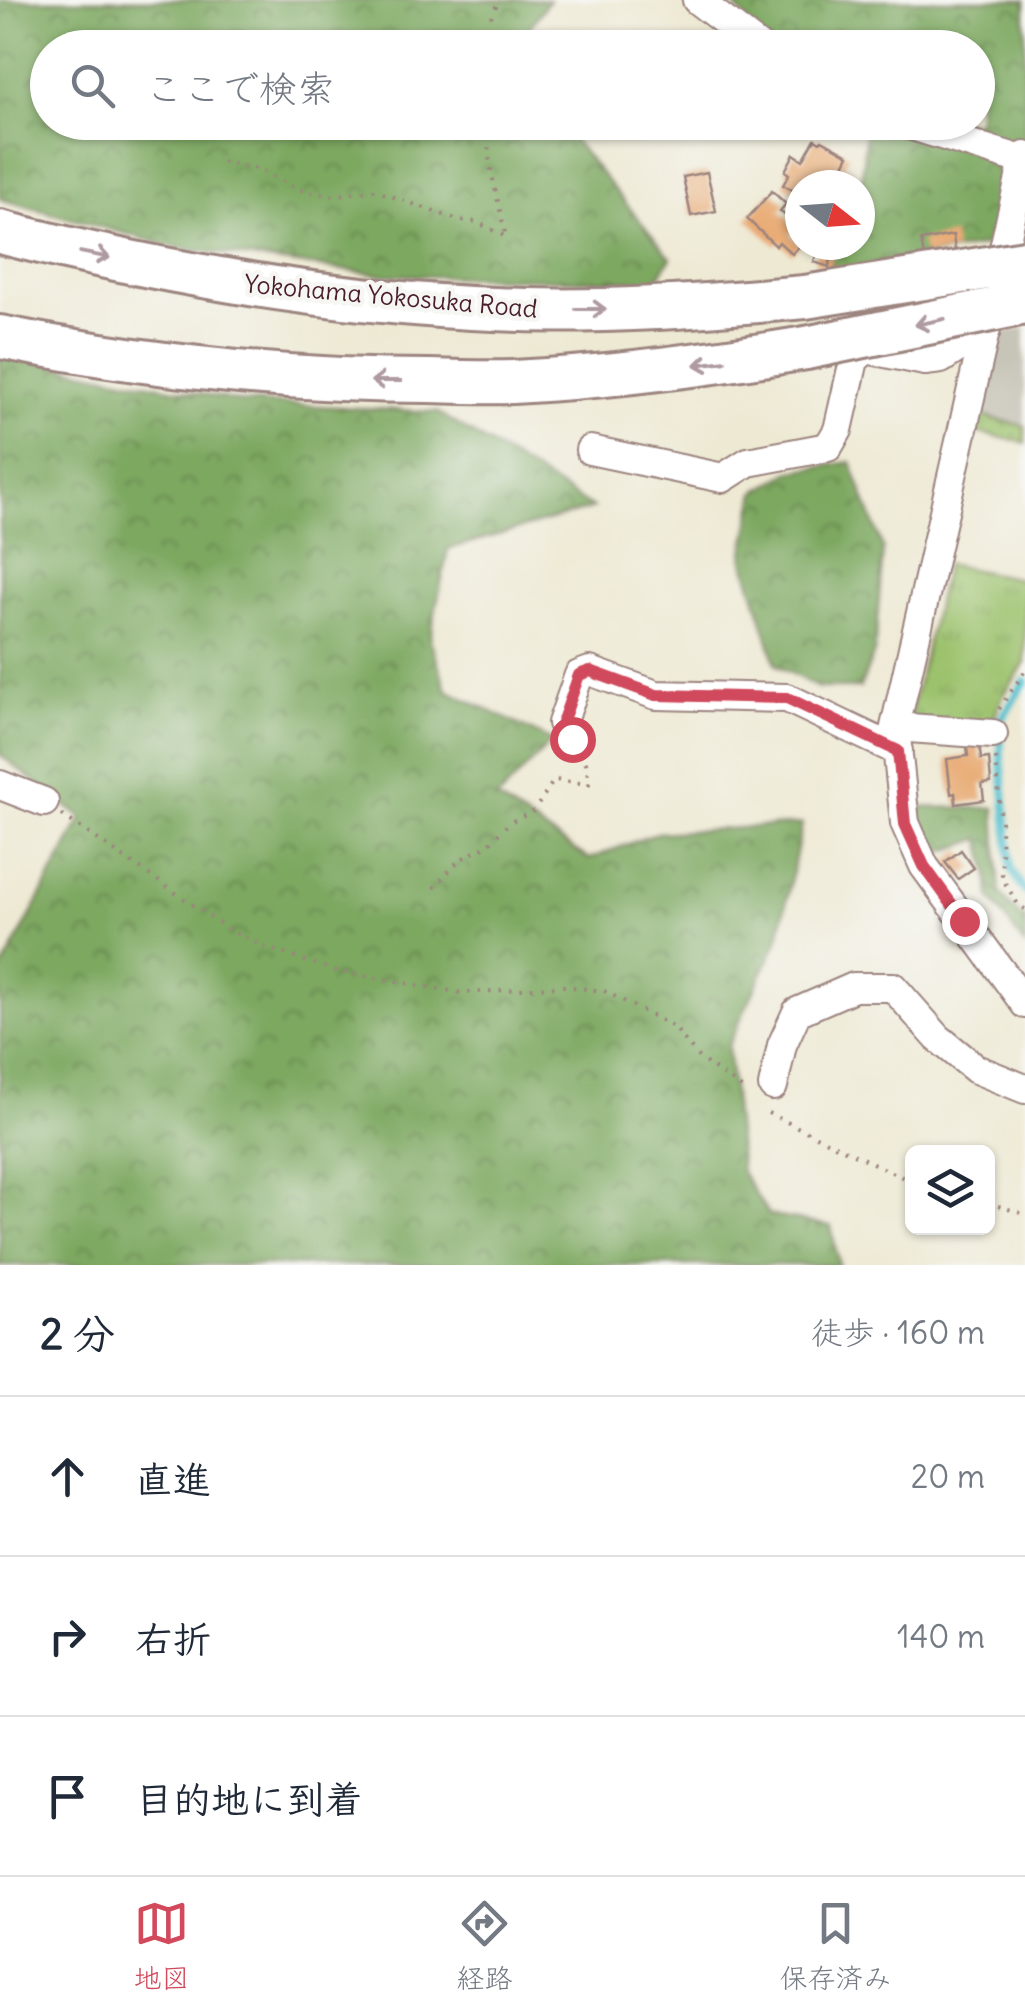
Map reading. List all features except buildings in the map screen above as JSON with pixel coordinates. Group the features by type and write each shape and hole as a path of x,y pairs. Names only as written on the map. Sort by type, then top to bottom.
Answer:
{"highway":[{"name":"Yokohama Yokosuka Road","path":"0,232 227,281 495,310 624,309 805,297 1025,262"},
{"path":"0,337 189,368 356,381 510,382 629,374 806,348 1025,302"}],"street":[{"path":"697,0 735,30"},
{"path":"961,140 1025,159 897,739 905,824 924,866 1025,1004"},
{"path":"590,450 723,478 748,462 828,447 838,430 854,360 866,349 925,360 941,359 986,330"},
{"path":"562,723 579,675 590,671 656,695 787,698 897,739 995,722"},
{"path":"0,786 44,802"},
{"path":"760,1094 797,1012 854,987 893,986 938,1038 976,1069 1025,1089"}],"path":[{"path":"488,30 500,0"},
{"path":"222,162 262,170 296,189 331,196 374,190 458,220 478,222 506,237 488,140"},
{"path":"1025,671 995,722 1002,878 1018,906 1025,910"},
{"path":"434,888 459,860 488,846 510,822 534,811 554,780 589,784 586,763 562,723"},
{"path":"44,802 231,932 267,948 336,971 462,993 564,986 604,990 674,1027 699,1058 760,1094 768,1113 905,1179"},
{"path":"995,1205 1025,1214"}],"shaded area":[{"path":"1025,328 1025,426 981,416 1000,333"}],"green space":[{"path":"0,0 549,0 528,30 30,30 30,140 573,140 671,258 655,282 381,275 177,248 0,199"},
{"path":"730,0 1025,0 1025,159 984,246 827,273 833,260 875,260 875,170 862,170 865,140 995,140 995,30 756,30"},
{"path":"0,355 243,402 437,412 593,508 448,549 430,639 447,690 552,741 497,799 589,859 657,833 802,824 779,938 728,1046 741,1172 769,1215 831,1226 839,1265 0,1265 0,973 82,818 0,755"},
{"path":"981,416 1025,426 1025,443 976,432"},
{"path":"851,462 883,548 875,650 860,688 818,688 776,665 743,557 756,492 792,471"},
{"path":"946,564 1025,580 1025,663 1003,696 989,730 908,723"},
{"path":"914,807 995,808 1000,893 1025,918 1025,946 990,897 981,839 930,856"}],"waterway":[{"path":"1025,681 1001,720 1011,869 1025,892"}],"route":[{"path":"572,739 562,723 579,675 590,671 656,695 787,698 898,751 905,824 924,866 964,921"}]}
